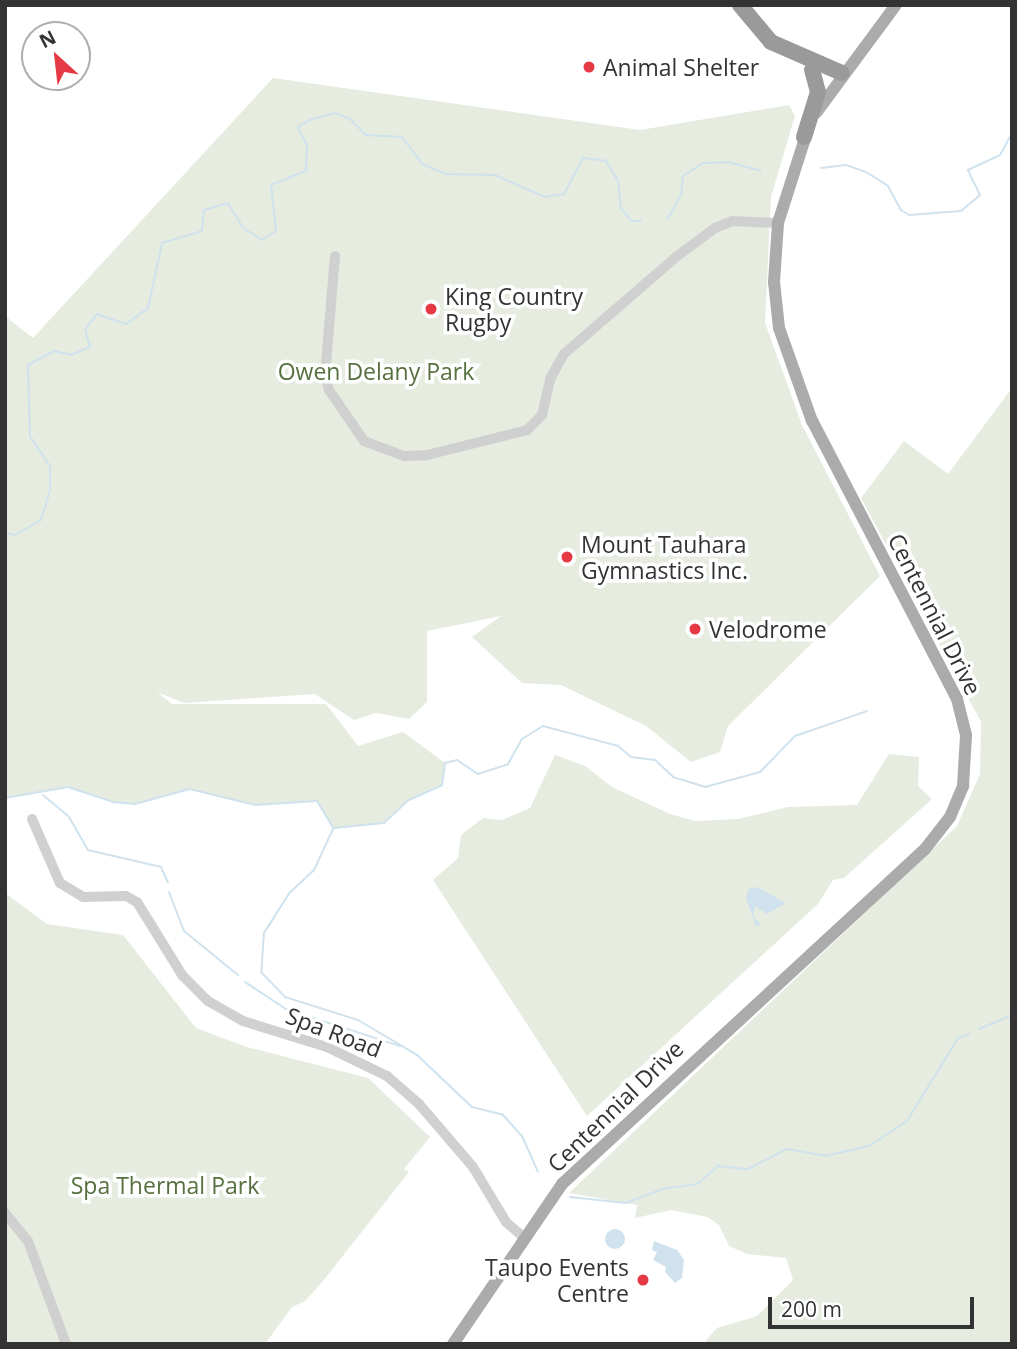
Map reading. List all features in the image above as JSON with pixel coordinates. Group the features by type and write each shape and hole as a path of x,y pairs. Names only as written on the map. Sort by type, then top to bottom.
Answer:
{"highway":[{"path":"740,5 763,35 807,64 838,79"},
{"path":"804,137 818,92 807,64"}],"main road":[{"name":"Centennial Drive","path":"523,1237 562,1184 600,1147 925,849 950,817 963,786 966,735 957,699 812,421 785,352 775,304 778,223 804,137 838,79 896,5"},
{"path":"453,1344 523,1237"}],"street":[{"path":"334,256 325,374 329,390 364,442 404,456 427,455 527,430 542,415 550,379 564,354 676,257 715,228 732,220 778,223"},
{"name":"Spa Road","path":"32,819 60,883 83,897 126,896 137,902 182,975 216,1006 256,1026 363,1061 387,1076 419,1104 473,1167 506,1222 523,1237"},
{"path":"5,1213 27,1241 66,1344"}],"green space":[{"name":"Owen Delany Park","path":"273,78 640,130 789,105 795,116 771,197 765,323 802,425 880,576 728,726 720,752 691,762 646,726 561,685 522,683 472,637 501,616 427,631 427,702 409,719 376,713 354,720 315,694 184,703 157,692 172,704 326,704 358,746 403,732 445,763 442,785 409,800 384,823 334,828 317,801 255,805 190,789 135,804 113,802 68,787 5,798 5,316 33,338"},
{"path":"1012,388 1012,1344 703,1344 717,1328 757,1316 793,1280 786,1258 747,1254 729,1246 719,1225 707,1217 671,1210 635,1218 637,1205 569,1193 957,826 980,774 981,722 861,498 904,441 948,474"},
{"path":"889,754 919,757 918,786 932,799 844,878 833,880 818,904 587,1116 433,880 458,858 461,835 483,818 502,820 530,808 555,755 585,766 612,787 670,814 695,821 738,819 788,807 857,805"},
{"name":"Spa Thermal Park","path":"5,893 47,924 123,935 196,1028 247,1047 368,1078 430,1137 404,1169 409,1172 323,1281 305,1301 292,1307 265,1344 5,1344"}],"water":[{"path":"757,887 786,903 767,914 755,906 753,917 761,924 756,927 746,898 748,889"},
{"path":"615,1229 622,1232 625,1239 622,1246 615,1249 608,1246 605,1239 608,1232"},
{"path":"654,1241 677,1250 684,1260 682,1278 675,1283 665,1272 666,1267 653,1260 657,1252 652,1250"}],"waterway":[{"path":"5,533 15,535 41,520 50,491 50,466 30,436 28,365 54,351 71,355 90,347 85,330 97,314 126,324 148,308 162,243 202,231 204,210 228,203 243,228 262,240 276,231 271,185 306,171 307,145 298,127 309,120 335,113 350,119 366,135 402,137 422,164 445,174 495,175 545,197 564,194 583,158 606,161 618,181 621,208 631,221 641,221"},
{"path":"821,168 846,165 866,172 888,186 901,210 909,215 961,211 980,195 968,170 1000,155 1012,133"},
{"path":"668,219 681,195 683,176 703,163 728,162 761,171"},
{"path":"334,828 384,823 409,800 442,785 445,763 457,760 478,774 508,764 522,739 543,726 618,746 631,757 655,760 673,777 705,787 760,772 795,736 867,711"},
{"path":"5,798 68,787 113,802 135,804 190,789 255,805 317,801 333,828"},
{"path":"43,795 69,817 88,850 161,867 168,883"},
{"path":"333,829 314,870 290,892 264,933 261,972 285,997 358,1020 417,1055 472,1107 503,1115 522,1136 538,1172"},
{"path":"169,892 184,931 238,975"},
{"path":"245,982 286,1009 400,1046"},
{"path":"979,1029 1012,1015"},
{"path":"570,1197 626,1203 662,1189 697,1184 718,1166 748,1169 787,1149 825,1156 869,1146 907,1121 958,1038 969,1034"}],"place":[{"name":"Animal Shelter","path":"589,67"},
{"name":"King Country Rugby","path":"431,309"},
{"name":"Mount Tauhara Gymnastics Inc.","path":"567,557"},
{"name":"Velodrome","path":"695,629"},
{"name":"Taupo Events Centre","path":"643,1280"}]}
